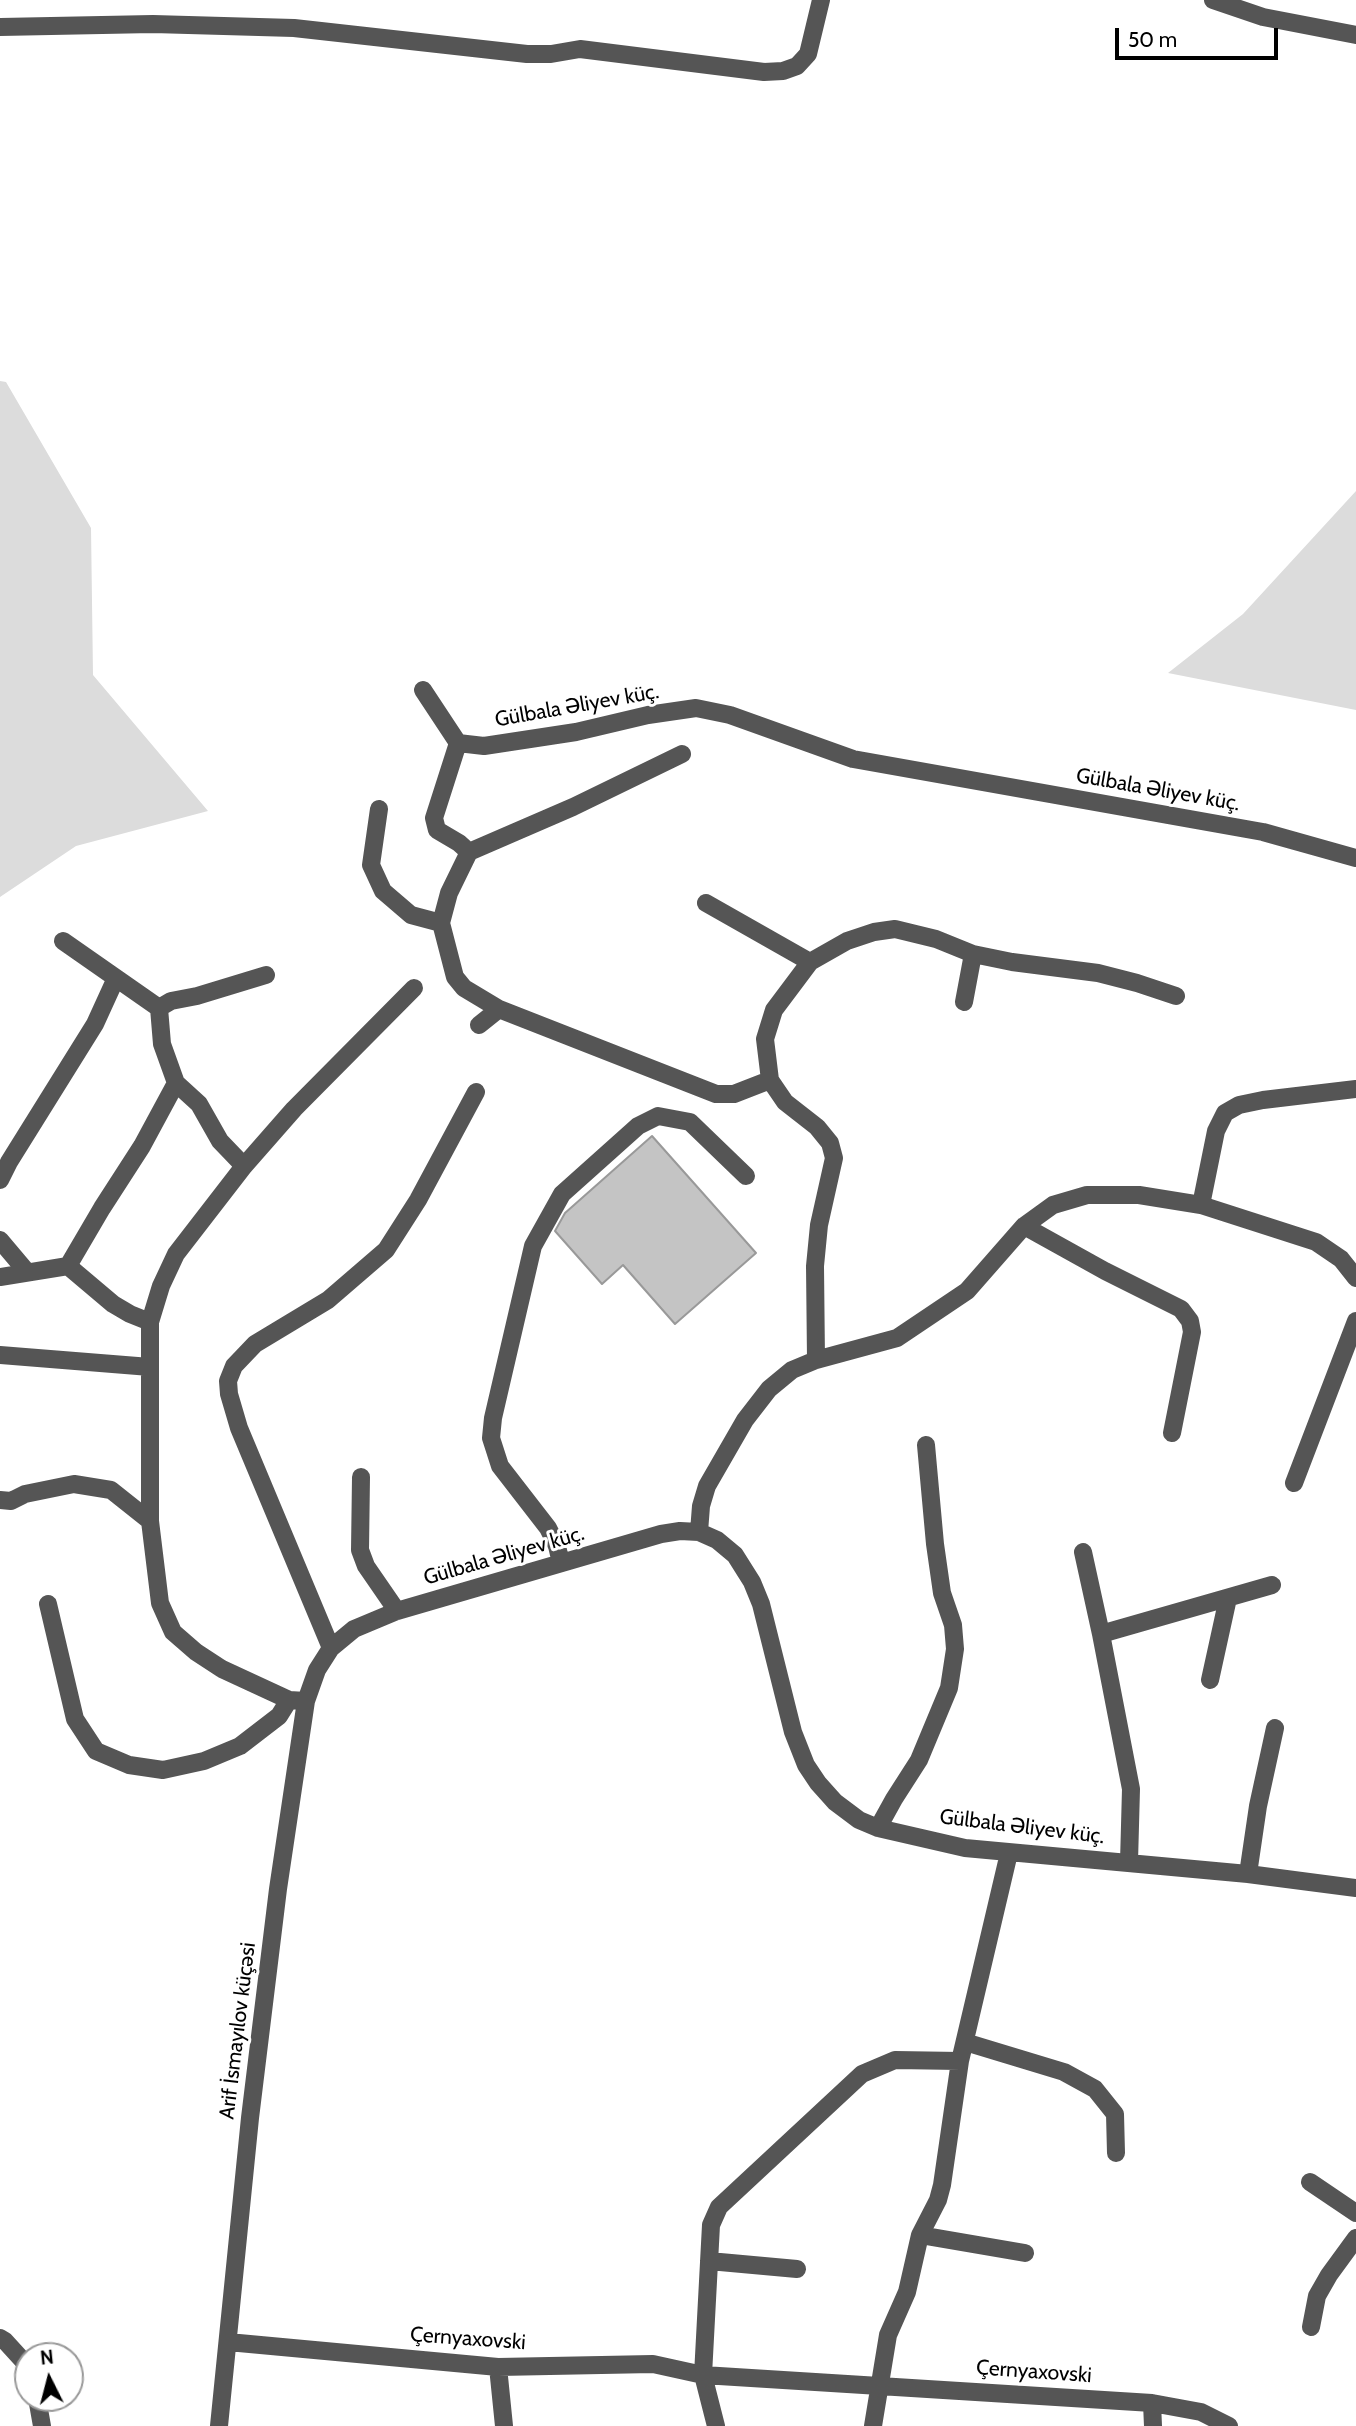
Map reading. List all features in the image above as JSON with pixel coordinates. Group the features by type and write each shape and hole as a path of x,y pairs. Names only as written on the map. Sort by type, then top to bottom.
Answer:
{"street":[{"path":"0,27 153,24 294,28 527,54 551,54 580,49 764,72 783,71 797,66 808,54 821,0"},
{"path":"1213,0 1263,17 1356,35"},
{"path":"423,690 458,743 434,818 437,830 469,852"},
{"name":"Gülbala Əliyev küç.","path":"458,743 484,746 576,732 648,715 696,708 741,718 853,759 1263,832 1356,858"},
{"path":"682,754 573,807 469,852 449,893 441,923 455,977 464,988 499,1009 716,1094 734,1094 770,1080"},
{"path":"379,809 371,865 383,891 411,915 441,923"},
{"path":"706,902 810,962"},
{"path":"816,1360 815,1265 819,1225 834,1158 830,1143 817,1127 785,1101 770,1080 765,1039 774,1010 810,962 847,941 874,932 895,929 936,939 973,954 1098,973 1176,996"},
{"path":"63,941 159,1008"},
{"path":"964,1002 973,954"},
{"path":"159,1008 171,1002 266,975"},
{"path":"0,1180 95,1024 116,978"},
{"path":"48,1604 75,1719 96,1751 129,1765 163,1770 204,1762 240,1746 298,1701 222,1669 196,1653 173,1632 160,1603 150,1521 150,1322 161,1286 176,1254 244,1166 294,1109 414,988"},
{"path":"159,1008 162,1044 176,1083 199,1104 220,1141 244,1166"},
{"path":"479,1025 499,1009"},
{"path":"68,1266 142,1146 176,1083"},
{"path":"1200,1205 1216,1131 1225,1113 1239,1105 1263,1100 1356,1089"},
{"path":"331,1648 239,1428 228,1381 234,1366 255,1344 328,1300 387,1250 418,1200 476,1092"},
{"path":"561,1563 557,1546 548,1528 500,1466 491,1438 493,1418 533,1246 562,1194 638,1126 658,1116 690,1122 746,1177"},
{"path":"699,1532 701,1506 707,1486 745,1420 777,1382 792,1370 816,1360 897,1338 967,1291 1024,1226 1053,1205 1087,1195 1139,1195 1200,1205 1316,1242 1341,1259 1356,1278"},
{"path":"1024,1226 1181,1309 1186,1315 1192,1332 1172,1433"},
{"path":"0,1240 27,1272"},
{"path":"0,1277 68,1266 113,1304 150,1322"},
{"path":"1294,1483 1356,1321"},
{"path":"0,1355 150,1367"},
{"path":"878,1828 919,1760 949,1688 954,1649 953,1625 942,1593 935,1544 926,1445"},
{"path":"361,1477 360,1550 366,1566 397,1611"},
{"path":"0,1500 11,1501 25,1494 74,1484 111,1490 150,1521"},
{"name":"Gülbala Əliyev küç.","path":"331,1648 354,1629 397,1611 661,1534 699,1532 718,1540 735,1555 752,1582 761,1604 793,1732 806,1765 835,1802 859,1820 878,1828 965,1848 1248,1874 1356,1888"},
{"path":"1083,1552 1131,1789 1129,1862"},
{"path":"1101,1634 1272,1585"},
{"path":"1210,1680 1228,1598"},
{"name":"Arif İsmayılov küçəsi","path":"219,2426 250,2118 298,1701 331,1648"},
{"path":"1248,1874 1258,1806 1275,1728"},
{"path":"873,2426 888,2335 907,2292 920,2235 938,2200 942,2185 960,2061 1009,1853"},
{"path":"965,2042 1064,2072 1095,2089 1115,2114 1116,2153"},
{"path":"716,2426 703,2375 711,2225 719,2207 862,2074 895,2060 960,2061"},
{"path":"1310,2182 1356,2213"},
{"path":"920,2235 1025,2253"},
{"path":"1311,2327 1317,2296 1356,2238"},
{"path":"709,2260 797,2269"},
{"path":"0,2338 14,2351"},
{"name":"Çernyaxovski","path":"228,2342 498,2367 653,2364 703,2375 1152,2403 1201,2412 1229,2426"},
{"path":"498,2367 504,2426"},
{"path":"1152,2403 1153,2426"}],"shaded area":[{"path":"0,381 6,382 91,528 93,675 208,811 76,846 0,897"},
{"path":"1356,491 1356,710 1168,673 1243,614"}],"building":[{"path":"652,1136 756,1253 675,1324 623,1265 602,1284 555,1231 565,1213"}]}
